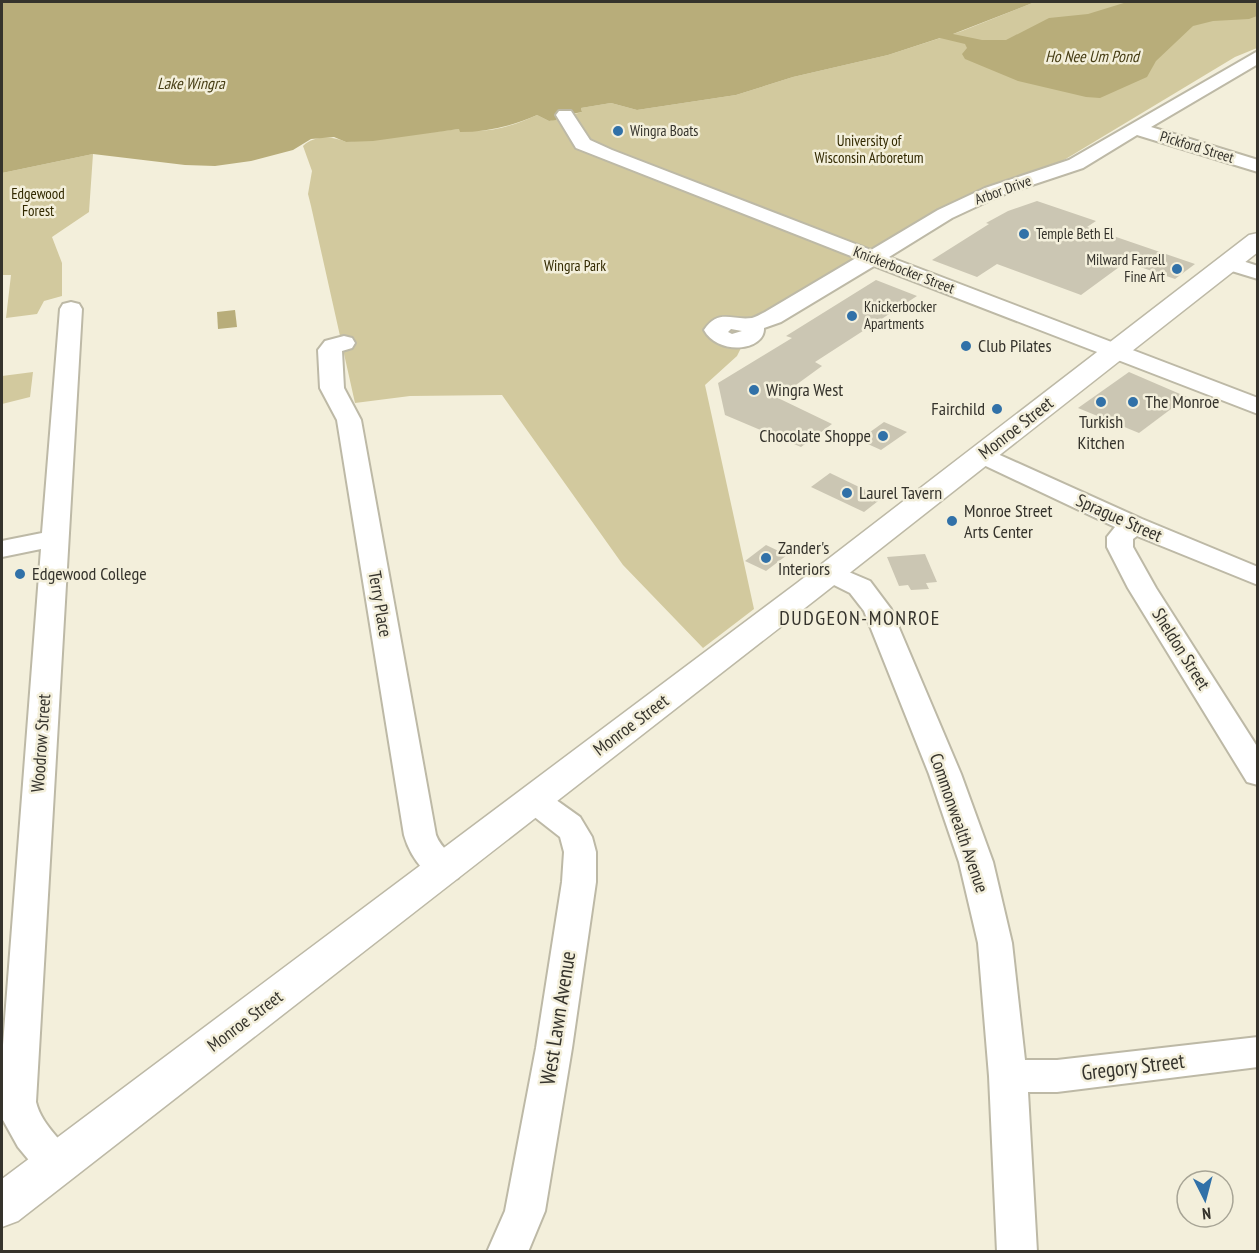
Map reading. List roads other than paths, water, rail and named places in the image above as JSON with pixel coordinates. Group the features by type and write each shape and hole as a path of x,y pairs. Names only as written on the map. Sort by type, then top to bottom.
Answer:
{"main road":[{"name":"Monroe Street","path":"2,1206 446,869 1257,240"}],"street":[{"name":"Arbor Drive","path":"750,326 773,317 945,214 992,192 1076,164 1257,56"},
{"name":"Knickerbocker Street","path":"565,115 583,144 1257,407"},
{"name":"Pickford Street","path":"1136,129 1257,166"},
{"path":"1230,263 1257,273"},
{"name":"Woodrow Street","path":"56,1164 26,1128 19,1115 17,1102 71,309"},
{"name":"Terry Place","path":"344,343 330,350 332,388 349,420 420,835 425,850 446,869"},
{"name":"Sprague Street","path":"982,455 1133,525 1257,577"},
{"name":"Sheldon Street","path":"1133,525 1120,537 1120,547 1142,588 1257,774"},
{"path":"2,549 55,538"},
{"name":"Commonwealth Avenue","path":"830,572 860,587 877,609 945,774 972,851 995,944 1008,1076 1017,1251"},
{"name":"West Lawn Avenue","path":"507,1251 525,1211 554,1047 579,882 580,852 576,837 569,825 534,800"},
{"name":"Gregory Street","path":"1008,1076 1057,1076 1257,1052"}],"water":[{"name":"Lake Wingra","path":"2,2 1035,2 953,34 982,40 1006,40 1049,18 1088,14 1127,2 1257,2 1257,16 1249,19 1213,21 1193,26 1156,61 1147,77 1100,98 1086,97 1018,81 965,59 962,54 967,48 965,44 940,38 888,55 793,77 736,95 637,110 611,103 581,108 582,112 557,117 556,120 549,121 537,115 489,130 460,132 459,129 373,141 346,142 334,137 311,139 293,150 251,161 215,166 185,165 93,154 2,173"},
{"path":"235,310 237,327 218,329 217,312"}],"place":[{"name":"Wingra Boats","path":"618,131"},
{"name":"Temple Beth El","path":"1024,234"},
{"name":"Milward Farrell Fine Art","path":"1177,269"},
{"name":"Knickerbocker Apartments","path":"852,316"},
{"name":"Club Pilates","path":"966,346"},
{"name":"Wingra West","path":"754,390"},
{"name":"Turkish Kitchen","path":"1101,402"},
{"name":"The Monroe","path":"1133,402"},
{"name":"Fairchild","path":"997,409"},
{"name":"Chocolate Shoppe","path":"883,436"},
{"name":"Laurel Tavern","path":"847,493"},
{"name":"Monroe Street Arts Center","path":"952,521"},
{"name":"Zander's Interiors","path":"766,558"},
{"name":"Edgewood College","path":"20,574"}],"district":[{"name":"DUDGEON-MONROE","path":"860,618"}],"water label":[{"name":"Ho Nee Um Pond","path":"1092,56"}],"park label":[{"name":"University of Wisconsin Arboretum","path":"869,150"},
{"name":"Edgewood Forest","path":"38,202"},
{"name":"Wingra Park","path":"575,266"}]}
